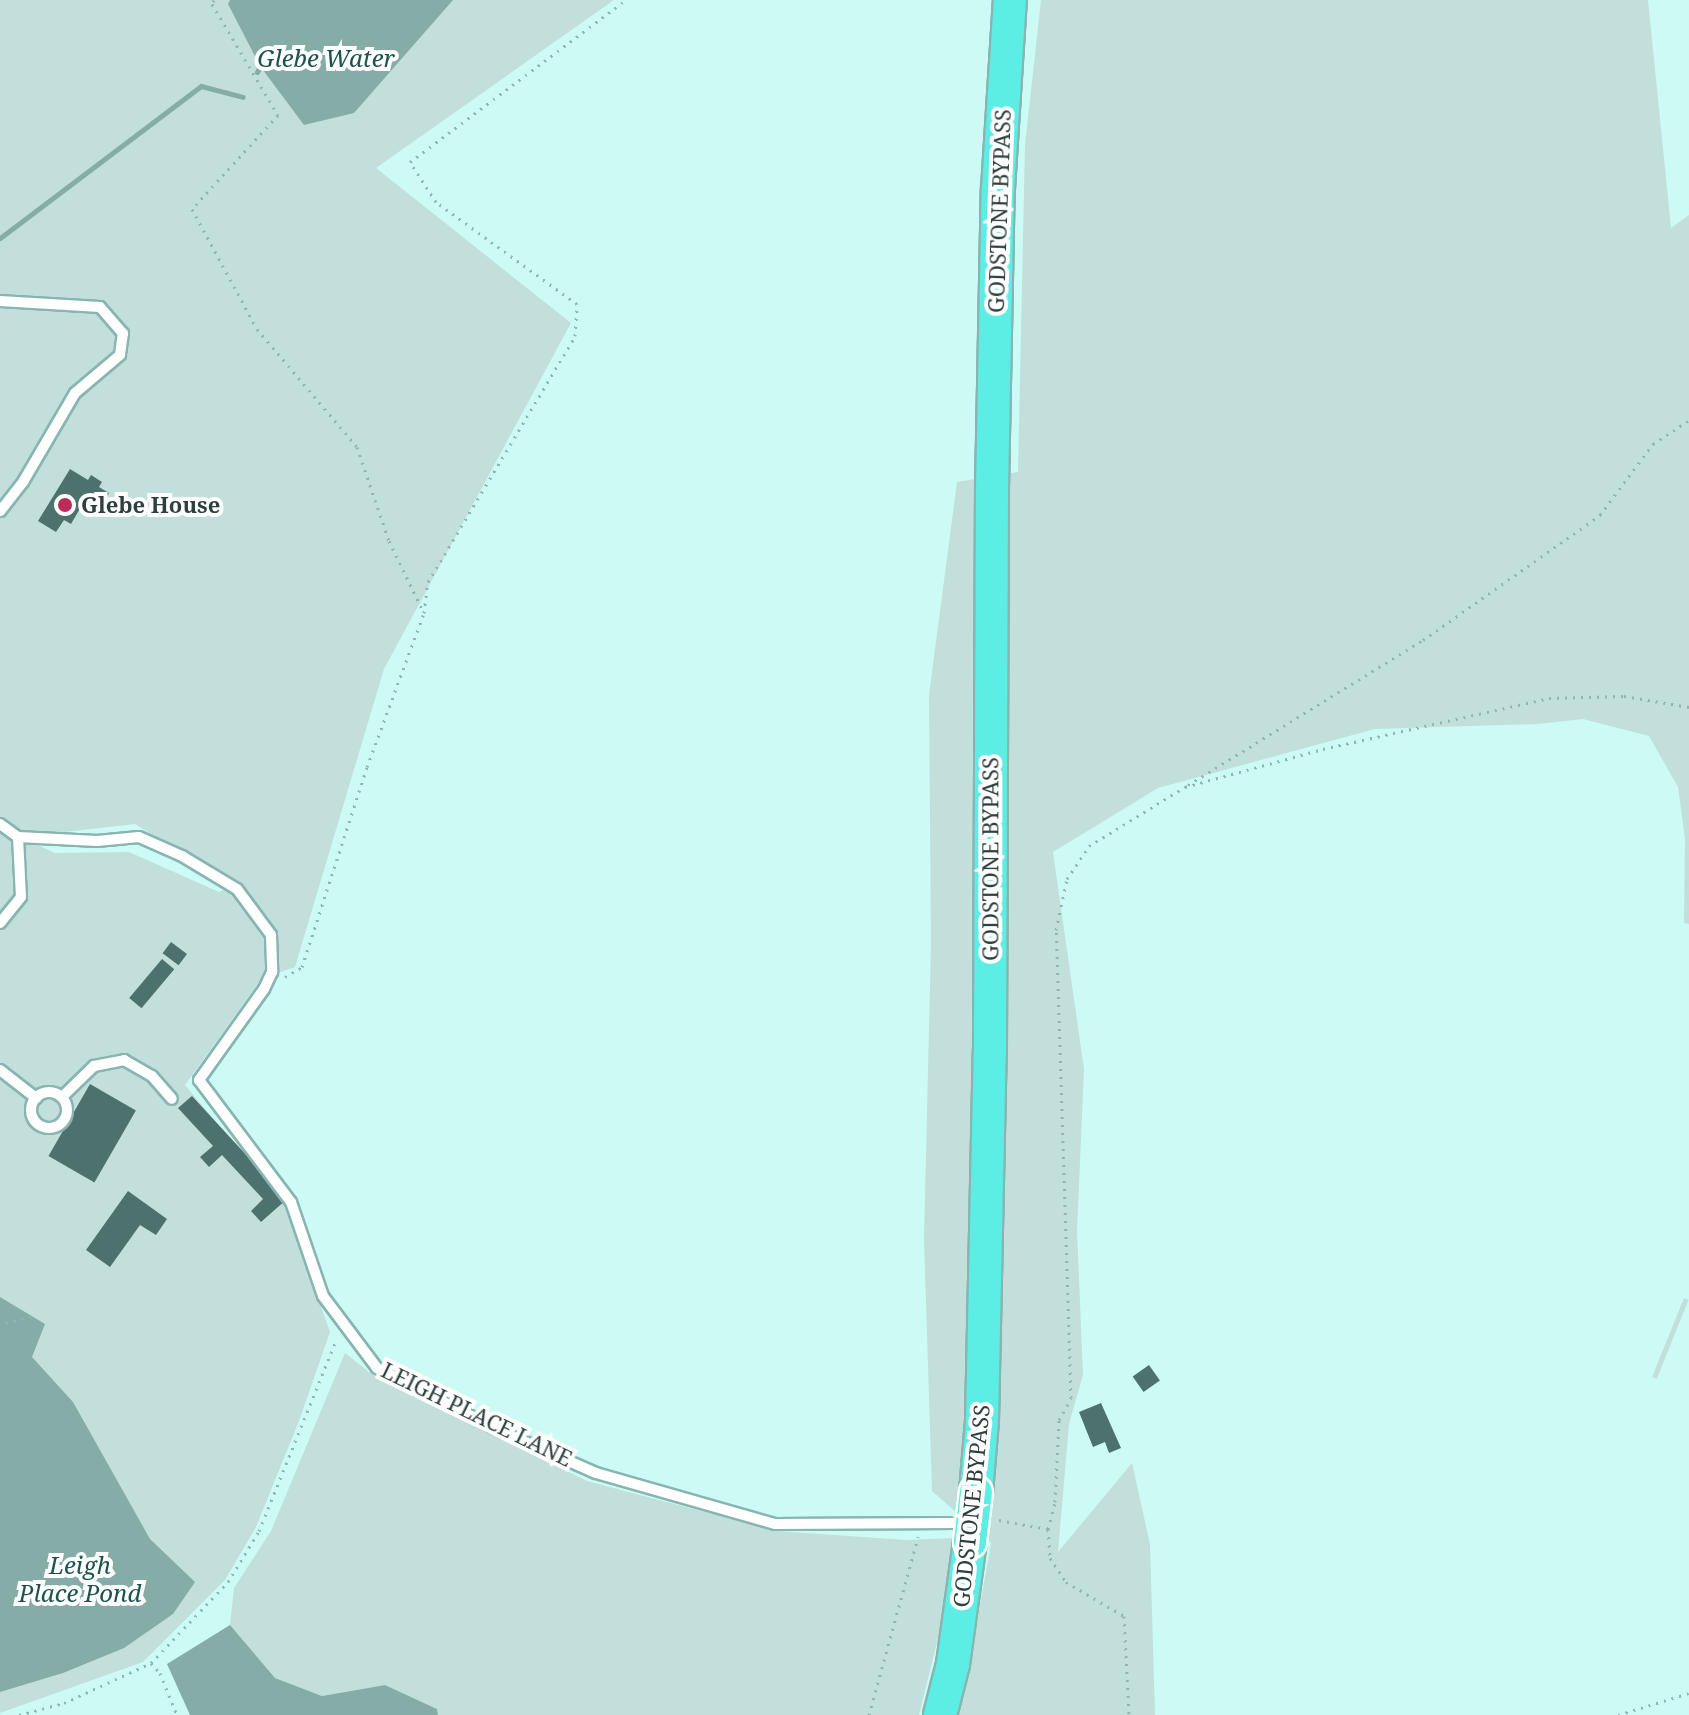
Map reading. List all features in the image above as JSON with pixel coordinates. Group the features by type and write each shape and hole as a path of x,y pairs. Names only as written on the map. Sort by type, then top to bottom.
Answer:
{"highway":[{"name":"GODSTONE BYPASS","path":"940,1715 953,1664 962,1533 976,1492 982,1421 990,1051 992,489 998,204 1010,0"}],"lane":[{"path":"0,301 100,307 123,333 120,355 75,393 23,482 0,511"},
{"path":"0,824 18,837 21,897 0,923"},
{"name":"LEIGH PLACE LANE","path":"18,837 97,841 139,837 182,856 237,889 271,935 272,972 264,989 199,1080 291,1202 323,1296 377,1368 494,1428 596,1473 775,1524 923,1522 962,1533"},
{"path":"62,1097 94,1066 124,1060 152,1076 172,1099"},
{"path":"0,1070 36,1098"},
{"path":"47,1092 62,1097 67,1108 65,1119 48,1128 33,1117 31,1108 36,1098 47,1092"}],"path":[{"path":"214,0 212,4 278,115 192,209 257,329 357,447 389,541 424,613"},
{"path":"264,989 302,967 367,767 424,613 428,582 575,336 577,304 436,202 410,162 626,0"},
{"path":"1129,1715 1124,1616 1066,1582 1050,1558 1048,1529 1055,1502 1059,1420 1071,1398 1056,930 1067,879 1089,846 1423,640 1600,515 1653,444 1689,420"},
{"path":"1185,787 1323,749 1549,698 1624,696 1689,707"},
{"path":"6,1323 35,1315"},
{"path":"19,1715 64,1703 151,1663 228,1582 259,1531 343,1324"},
{"path":"999,1520 1048,1529"},
{"path":"869,1715 923,1522"},
{"path":"151,1663 160,1673 177,1715"},
{"path":"1618,1715 1689,1693"}],"shaded area":[{"path":"0,0 614,0 376,168 571,323 384,669 295,967 261,979 185,1085 284,1203 330,1332 299,1421 256,1527 225,1580 143,1662 0,1713","holes":["135,824 232,886 219,892 129,852 55,853 20,837"]},
{"path":"1041,0 1648,0 1671,228 1689,215 1689,924 1684,923 1685,839 1678,787 1649,736 1583,719 1538,724 1375,729 1158,788 1053,852 1084,1069 1077,1231 1083,1375 1069,1424 1058,1552 1132,1463 1150,1544 1155,1715 956,1715 969,1667 991,1543 932,1491 924,1239 931,944 929,695 957,482 1018,472 1025,145"},
{"path":"1684,1298 1689,1300 1657,1379 1652,1377"},
{"path":"345,1353 374,1376 587,1481 777,1531 906,1540 954,1538 946,1606 919,1715 438,1715 437,1709 385,1685 322,1696 275,1678 230,1625 234,1588 271,1531"}],"water":[{"name":"Glebe Water","path":"230,0 453,0 354,113 304,125 260,66 228,4"},
{"name":"Leigh Place Pond","path":"0,1297 45,1324 32,1357 73,1402 150,1539 195,1582 173,1614 124,1648 63,1673 0,1692"},
{"path":"230,1625 275,1678 322,1696 385,1685 437,1709 438,1715 190,1715 167,1664"}],"building":[{"name":"Glebe House","path":"70,469 88,480 91,475 102,482 99,487 109,493 99,509 85,500 71,524 64,520 56,532 38,521"},
{"path":"171,942 187,954 179,965 163,953"},
{"path":"162,959 174,969 141,1008 129,998"},
{"path":"90,1084 136,1110 94,1182 48,1156"},
{"path":"192,1096 287,1199 261,1222 251,1211 263,1199 222,1155 209,1167 200,1157 213,1146 178,1108"},
{"path":"128,1191 167,1219 156,1235 140,1225 110,1267 86,1250"},
{"path":"1149,1365 1160,1381 1144,1392 1133,1376"},
{"path":"1101,1403 1121,1448 1109,1453 1105,1442 1093,1447 1079,1412"}],"waterway":[{"path":"257,72 260,66"},
{"path":"0,238 201,86 243,97"}],"place":[{"name":"Glebe House","path":"65,505"}]}
